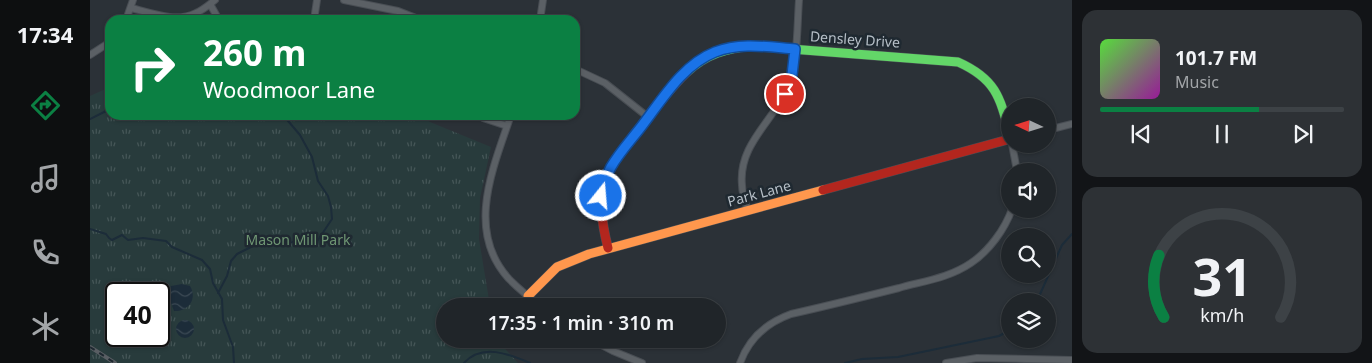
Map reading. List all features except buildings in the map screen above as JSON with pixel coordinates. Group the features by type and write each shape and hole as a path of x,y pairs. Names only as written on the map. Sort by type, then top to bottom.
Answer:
{"street":[{"path":"128,15 133,0"},
{"path":"315,15 317,0"},
{"path":"344,0 409,15"},
{"path":"541,15 543,0"},
{"path":"748,211 742,185 745,157 750,146 777,108 792,75 799,0"},
{"path":"190,15 212,2 217,15"},
{"path":"131,8 159,15"},
{"path":"90,55 105,45"},
{"name":"Densley Drive","path":"608,248 600,212 601,196 605,180 616,158 684,73 708,55 743,46 950,60 964,64 979,72 991,83 1001,104"},
{"path":"580,71 605,83 648,117"},
{"path":"489,120 507,126"},
{"path":"509,120 489,185 485,209 485,230 491,251 501,269 509,279 531,298"},
{"path":"1056,128 1072,124"},
{"name":"Park Lane","path":"528,296 558,267 575,258 1001,141"},
{"path":"740,363 750,342 766,326 777,319 940,278 964,267 978,258 990,246 1008,218"},
{"path":"607,348 642,363"},
{"path":"946,363 977,358 1072,360"}],"green space":[{"name":"Mason Mill Park","path":"105,89 105,120 427,120 491,147 480,198 479,239 489,298 436,298 436,348 504,348 518,363 90,363 90,96"}],"water":[{"path":"182,284 190,286 193,296 192,300 184,309 174,311 170,303 171,286"},
{"path":"185,320 193,325 194,329 189,337 185,338 177,333 176,329 181,321"}],"waterway":[{"path":"90,119 105,112"},
{"path":"218,293 227,276 231,261 237,254 255,245 282,245 296,241 311,244 318,240 332,219 328,196 318,181 312,157 300,135 287,120"},
{"path":"90,229 106,234 112,240 122,235 128,240 143,238 166,241 172,247 202,260 210,269 213,283 222,299 223,320 233,347 234,363"},
{"path":"1041,293 1062,245 1072,234"},
{"path":"845,363 862,359 898,357 1001,335"},
{"path":"464,363 479,353 487,352 513,356 530,363"}],"railway":[{"path":"90,347 115,363"}],"traffic: fast":[{"path":"687,72 709,56 734,48 753,46 958,62 981,75 989,83 1001,105"}],"traffic: slow":[{"path":"528,296 557,267 589,254 823,190"}],"traffic: jam":[{"path":"608,248 603,226 602,208 606,179 612,166 631,139 687,72"},
{"path":"823,190 1001,141"}],"route":[{"path":"601,196 605,180 612,165 678,80 699,60 708,55 743,46 795,49 792,75 785,94"}]}
